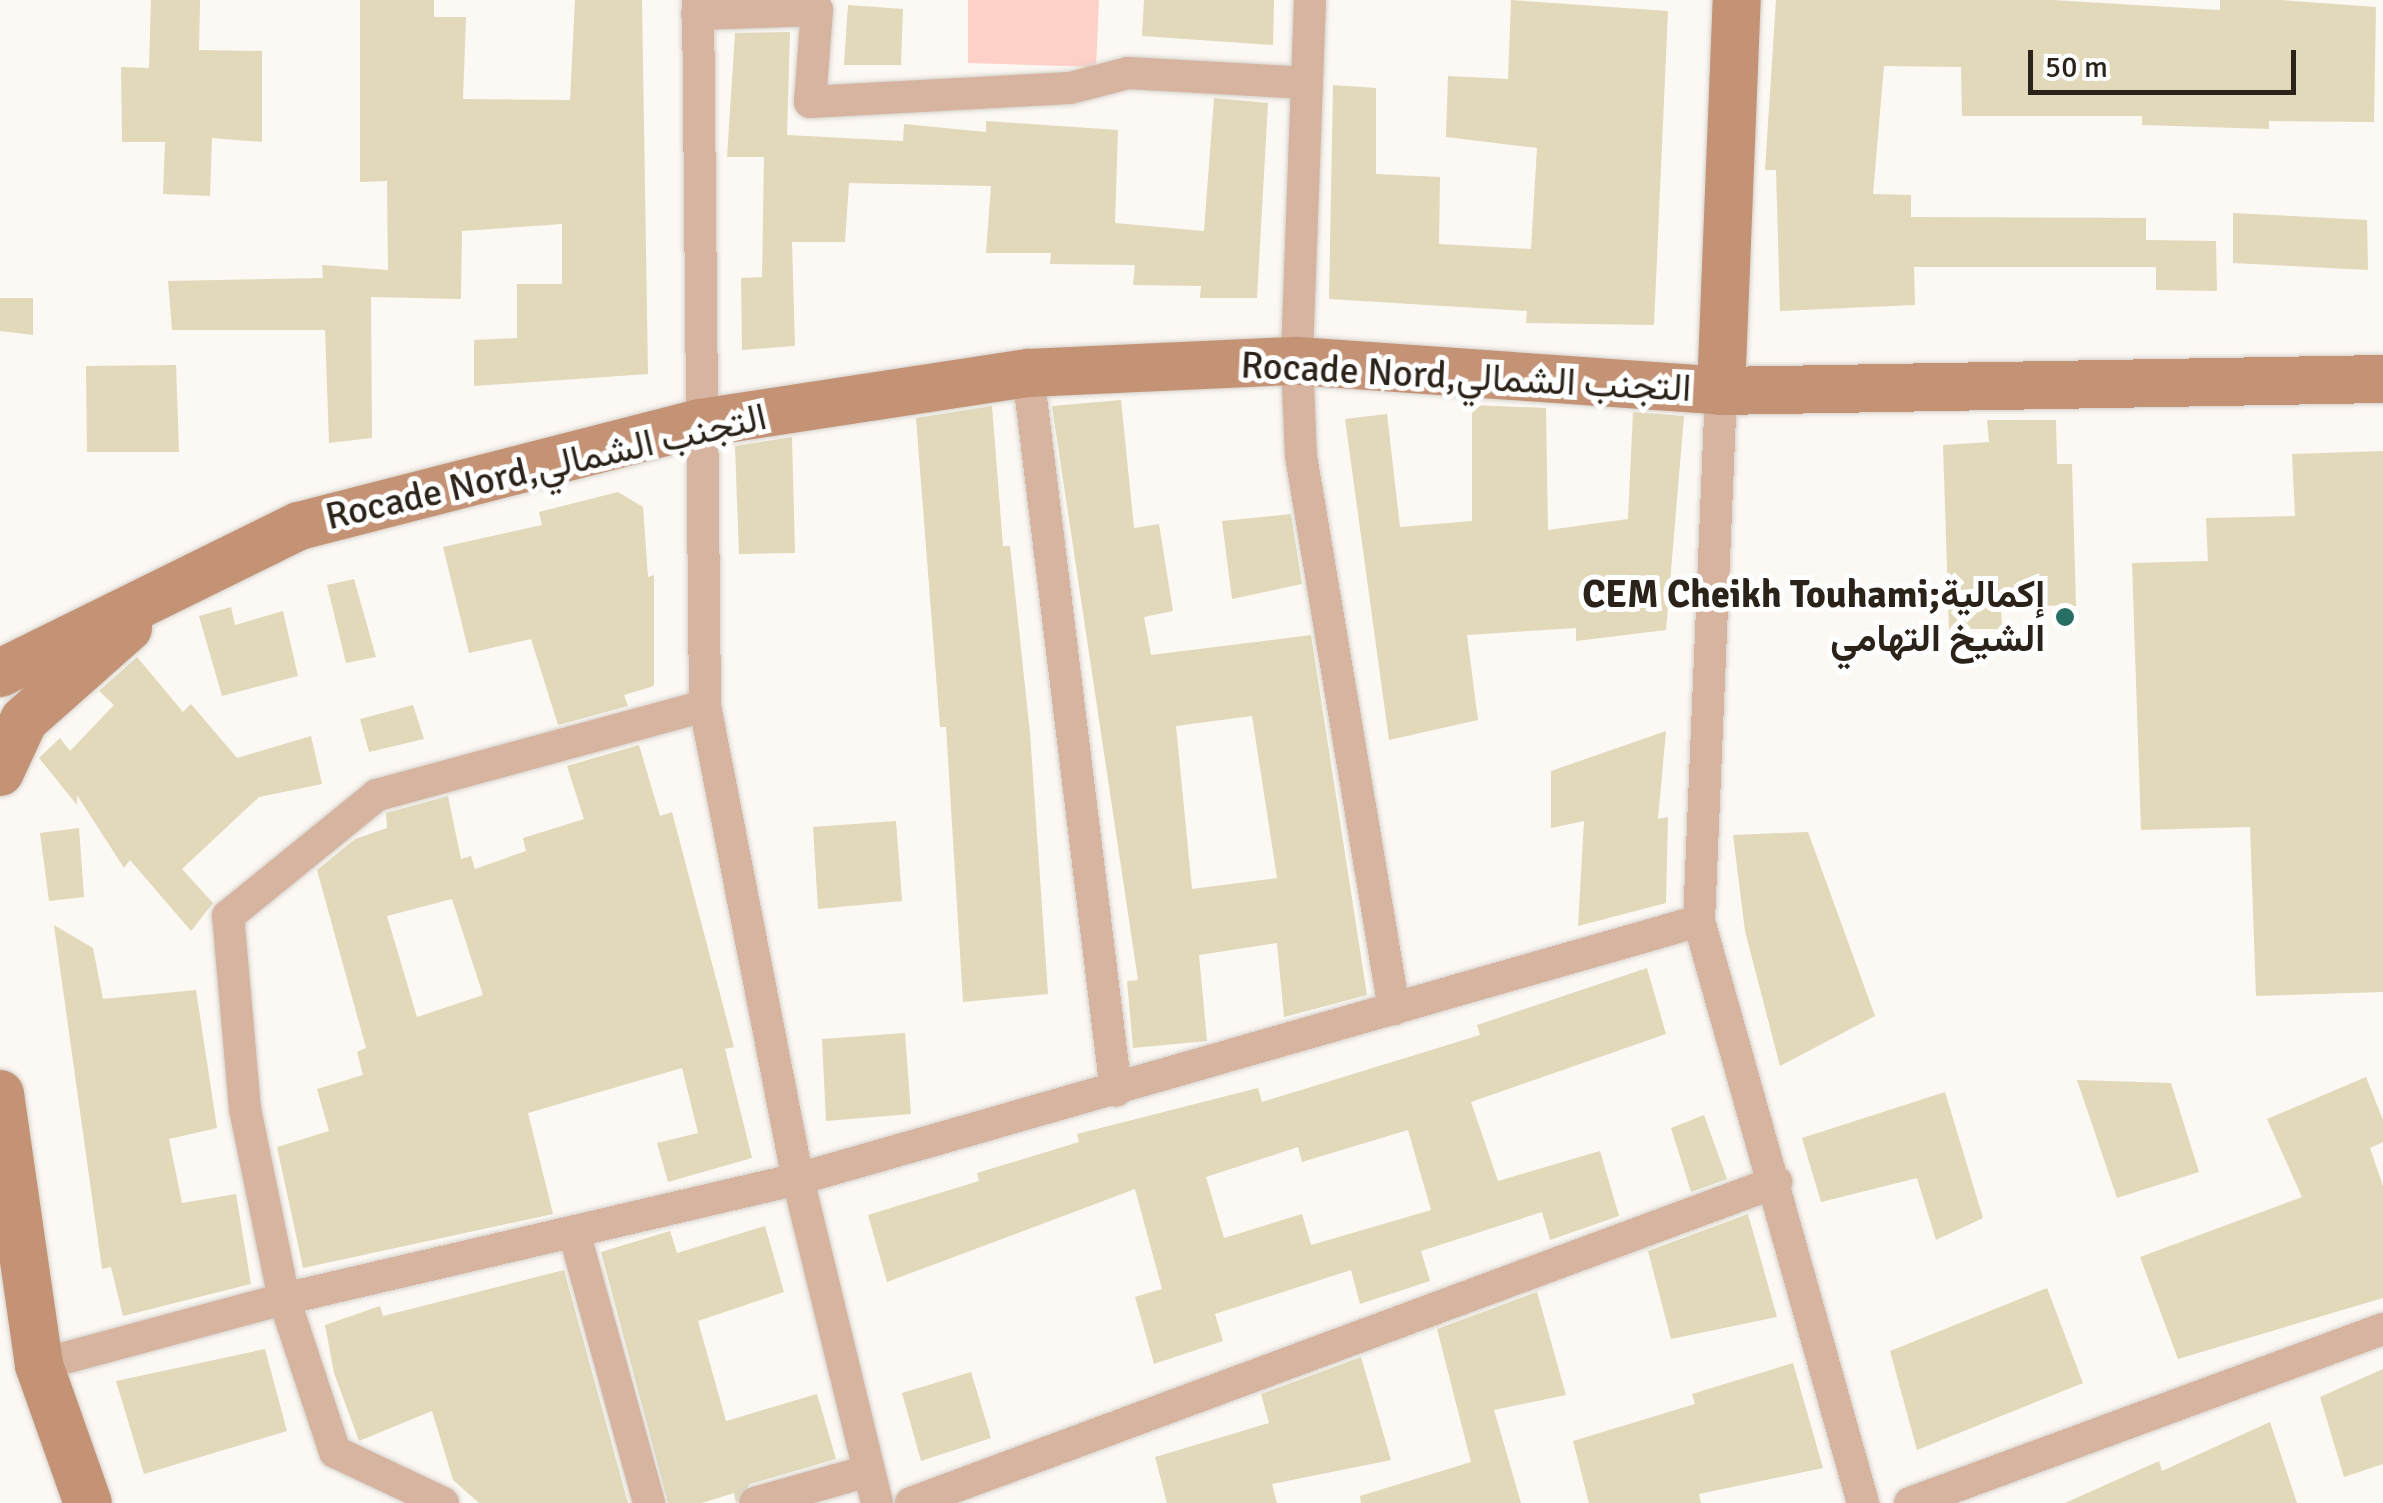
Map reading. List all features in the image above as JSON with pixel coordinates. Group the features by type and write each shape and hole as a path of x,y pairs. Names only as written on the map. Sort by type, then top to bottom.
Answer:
{"main road":[{"path":"1721,392 1737,0"},
{"name":"Rocade Nord,التجنب الشمالي","path":"0,673 298,526 700,422 1028,373 1296,361 1721,392 2383,379"},
{"path":"0,772 24,720 174,587"},
{"path":"0,1094 40,1365 88,1503"}],"street":[{"path":"1310,0 1296,361 1310,519 1338,652 1394,1008"},
{"path":"877,1503 798,1179 705,706 698,7 817,10 810,102 1070,88 1128,73 1308,83"},
{"path":"1028,373 1116,1091"},
{"path":"1721,392 1699,922 1776,1182 1863,1503"},
{"path":"443,1503 334,1452 284,1299 245,1110 228,916 376,795 705,706"},
{"path":"40,1365 284,1299 798,1179 1699,922"},
{"path":"911,1503 1776,1182"},
{"path":"574,1232 650,1503"},
{"path":"1910,1503 2383,1328"},
{"path":"754,1503 868,1471"}],"shaded area":[{"path":"968,0 1099,0 1096,67 968,63"}],"building":[{"path":"151,0 200,0 199,50 262,51 262,142 212,138 210,196 163,194 165,142 122,142 121,67 149,68"},
{"path":"360,0 434,0 434,17 466,17 463,99 570,100 575,0 642,0 648,374 474,386 474,340 517,338 517,284 562,284 562,224 462,231 461,299 371,297 372,438 329,443 325,330 172,330 168,281 323,278 322,265 388,270 387,181 360,182"},
{"path":"1144,0 1274,0 1273,45 1142,36"},
{"path":"1511,0 1668,11 1654,325 1526,323 1527,311 1329,299 1333,85 1376,88 1376,174 1440,177 1439,244 1531,249 1537,148 1446,137 1448,76 1508,79"},
{"path":"1776,0 2052,0 2220,10 2220,0 2280,0 2376,7 2374,122 2269,121 2269,129 2142,125 2142,116 1962,116 1961,67 1884,66 1873,194 1911,195 1911,217 2146,218 2146,240 2216,241 2217,291 2156,290 2156,267 1914,267 1915,305 1780,311 1776,170 1765,170"},
{"path":"848,5 903,9 901,65 844,65"},
{"path":"790,32 787,135 903,141 904,124 986,132 986,121 1118,130 1115,223 1204,231 1214,98 1268,103 1257,298 1200,298 1201,286 1133,285 1135,265 1050,264 1051,253 986,253 991,186 849,183 845,242 792,242 795,346 742,350 741,278 762,277 764,157 727,157 735,33"},
{"path":"2233,213 2367,220 2368,270 2233,263"},
{"path":"0,298 33,298 33,335 0,331"},
{"path":"176,365 179,452 87,452 86,366"},
{"path":"1121,400 1134,528 1159,524 1173,611 1144,617 1151,655 1311,635 1367,995 1284,1017 1277,943 1199,955 1207,1041 1133,1048 1127,981 1138,980 1052,406","holes":["1252,716 1277,878 1192,889 1176,726"]},
{"path":"1472,405 1546,408 1548,530 1628,519 1633,412 1684,416 1666,630 1576,641 1576,628 1467,635 1478,720 1389,740 1345,419 1387,414 1400,527 1472,521"},
{"path":"992,406 1003,546 1010,546 1030,733 1048,994 963,1002 946,727 940,727 916,418"},
{"path":"1987,420 2056,420 2057,464 2072,464 2076,606 2001,605 2002,629 1949,629 1943,445 1989,442"},
{"path":"792,437 795,553 739,554 735,446"},
{"path":"2383,451 2383,992 2256,996 2250,827 2141,830 2132,563 2208,561 2206,518 2295,516 2292,454"},
{"path":"618,492 643,507 648,577 654,575 654,686 624,695 628,706 558,725 531,639 469,653 443,547 542,525 539,512"},
{"path":"1291,514 1302,584 1232,599 1222,521"},
{"path":"354,579 376,657 346,663 327,585"},
{"path":"231,607 235,625 283,611 298,676 222,696 199,616"},
{"path":"137,657 183,712 191,704 237,758 311,736 322,784 259,797 182,869 213,903 191,931 130,860 124,868 77,795 77,805 39,758 60,738 70,751 114,705 99,691"},
{"path":"413,705 424,739 369,752 360,719"},
{"path":"1666,731 1658,819 1668,817 1666,903 1578,926 1584,821 1551,828 1551,771"},
{"path":"639,745 660,816 672,812 734,1047 725,1049 752,1158 668,1182 657,1143 698,1133 682,1068 528,1113 553,1214 303,1268 277,1147 329,1131 317,1089 363,1075 357,1052 366,1048 317,870 355,839 387,828 386,813 448,796 461,859 471,856 475,869 526,851 523,838 584,819 567,766","holes":["452,899 483,995 417,1017 387,916"]},
{"path":"896,821 902,901 818,909 813,827"},
{"path":"79,828 84,897 49,901 40,833"},
{"path":"1808,832 1875,1016 1780,1066 1745,931 1733,835"},
{"path":"54,925 93,948 103,999 196,990 217,1128 169,1139 182,1203 236,1194 251,1284 123,1316 111,1267 102,1269"},
{"path":"1647,968 1666,1034 1471,1102 1498,1181 1600,1151 1619,1216 1550,1240 1542,1212 1421,1251 1430,1281 1360,1304 1351,1270 1215,1314 1223,1341 1154,1364 1135,1297 1162,1289 1135,1189 887,1282 868,1215 979,1181 977,1173 1079,1142 1077,1134 1258,1088 1262,1102 1480,1035 1477,1025","holes":["1408,1130 1431,1210 1311,1245 1302,1214 1224,1238 1206,1177 1298,1147 1302,1162"]},
{"path":"905,1033 911,1114 826,1121 822,1039"},
{"path":"2366,1077 2383,1120 2383,1142 2370,1148 2383,1186 2383,1298 2178,1359 2140,1257 2302,1197 2267,1119"},
{"path":"2077,1080 2171,1083 2199,1172 2117,1198"},
{"path":"1945,1092 1983,1218 1936,1240 1917,1178 1821,1202 1802,1138"},
{"path":"1704,1115 1727,1179 1691,1192 1671,1128"},
{"path":"1748,1214 1777,1317 1671,1339 1648,1251"},
{"path":"765,1226 784,1292 698,1321 726,1421 817,1394 836,1459 750,1484 736,1503 734,1493 702,1503 668,1503 601,1252 670,1231 677,1253"},
{"path":"564,1270 628,1503 479,1503 453,1480 432,1411 359,1441 334,1373 325,1325 380,1306 383,1316"},
{"path":"2047,1288 2083,1383 1917,1450 1890,1351"},
{"path":"1537,1292 1566,1395 1494,1410 1521,1503 1361,1503 1360,1496 1471,1462 1437,1329"},
{"path":"265,1349 287,1431 144,1474 116,1381"},
{"path":"1361,1357 1391,1460 1272,1484 1277,1503 1167,1503 1155,1457 1269,1423 1261,1394"},
{"path":"1793,1363 1823,1468 1699,1494 1701,1503 1589,1503 1573,1441 1695,1404 1692,1394"},
{"path":"2383,1369 2383,1464 2344,1477 2320,1397"},
{"path":"971,1372 991,1438 921,1461 902,1393"},
{"path":"2270,1422 2297,1503 2065,1503 2159,1461 2162,1471"}],"place":[{"name":"CEM Cheikh Touhami;إكمالية الشيخ التهامي","path":"2065,617"}]}
